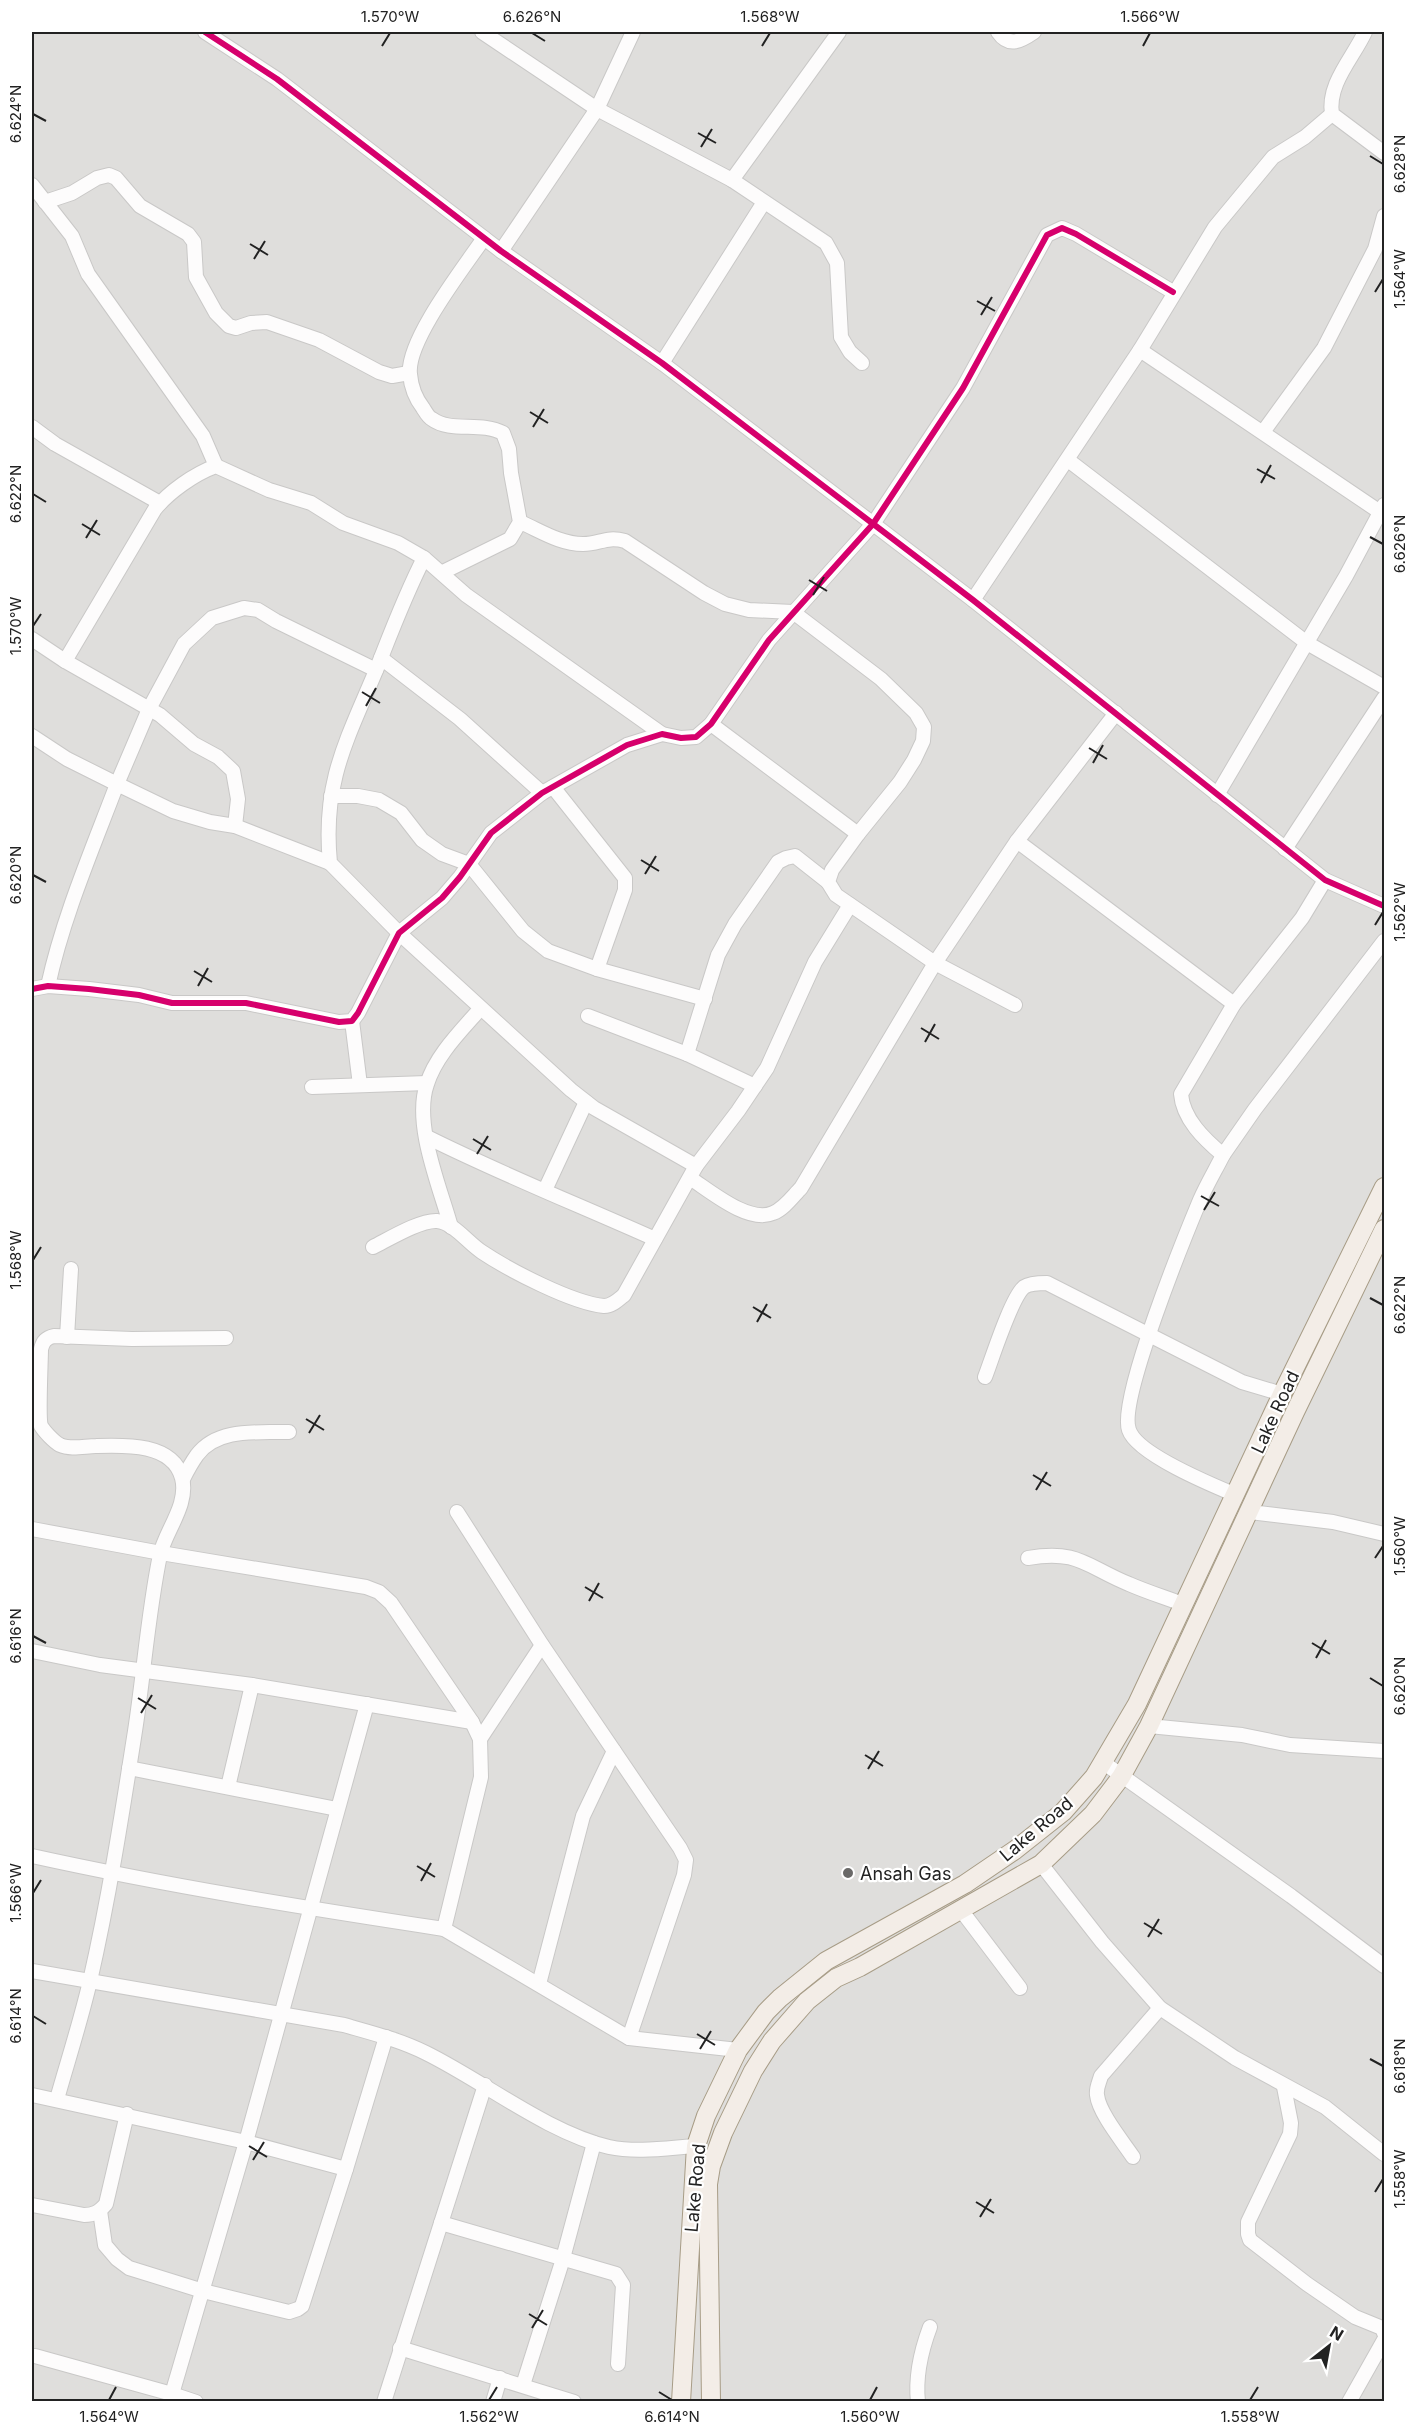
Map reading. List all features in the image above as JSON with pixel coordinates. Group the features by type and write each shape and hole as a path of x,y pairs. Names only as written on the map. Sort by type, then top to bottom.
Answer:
{"main road":[{"name":"Lake Road","path":"681,2402 696,2146 706,2116 738,2050 766,2012 826,1961 965,1884 1015,1850 1063,1812 1104,1763 1129,1721 1282,1394 1384,1187"},
{"name":"Lake Road","path":"711,2402 708,2184 711,2166 736,2103 753,2072 772,2041 818,1991 1041,1864 1093,1814 1121,1777 1149,1726 1295,1412 1384,1229"}],"street":[{"path":"205,32 277,79 484,238 662,363 973,600 1325,880 1384,906"},
{"path":"482,32 597,109 732,180 826,243 837,263 841,337 850,352 862,363"},
{"path":"501,250 597,109 633,32"},
{"path":"732,180 837,32"},
{"path":"998,32 1003,39 1013,43 1022,41 1034,32"},
{"path":"1365,32 1336,82 1330,103 1332,114 1384,153"},
{"path":"973,600 1140,350 1173,292 1215,227 1273,158 1332,114"},
{"path":"45,202 72,193 97,178 109,175 116,178 140,206 188,234 194,242 196,277 216,314 229,326 236,328 250,323 267,322 319,340 379,372 392,376 409,373"},
{"path":"32,185 72,236 88,273 104,298 203,436 216,466 269,490 310,503 343,523 398,543 424,558 474,601 662,734 681,738 696,737 711,724 770,640 873,524 963,388 1047,235 1062,228 1076,234 1173,292"},
{"path":"662,363 764,202"},
{"path":"1263,432 1324,348 1380,251 1384,216"},
{"path":"442,572 510,539 520,522 509,449 503,433 485,427 453,426 431,419 417,400 409,373 415,344 484,238"},
{"path":"1140,350 1382,509 1307,643 1217,795"},
{"path":"32,427 55,444 160,503"},
{"path":"1068,460 1307,643 1384,687"},
{"path":"65,662 100,598 160,503 206,470 216,466"},
{"path":"520,522 565,543 586,544 612,538 625,541 704,593 725,604 749,610 793,612 881,679 916,712 924,727 923,741 914,760 900,782 832,870 828,882"},
{"path":"330,863 328,811 346,740 405,595 424,558"},
{"path":"48,986 58,948 117,784 149,709 184,644 212,618 244,608 258,610 276,621 378,664 460,719 547,790 625,878 625,890 597,969"},
{"path":"32,639 65,662 160,715 194,744 218,757 233,771 238,799 235,826"},
{"path":"1284,849 1384,698"},
{"path":"32,735 67,759 174,811 210,822 235,826 330,863 399,933 586,1102 693,1172 738,1209 756,1216 773,1213 787,1203 801,1188 935,963 1017,841 1116,713"},
{"path":"711,724 858,834"},
{"path":"360,1085 352,1021 399,933 441,898 470,864 491,833 547,790 627,745 662,734"},
{"path":"331,796 358,796 379,800 401,813 422,840 442,854 470,864 523,931 548,951 597,969 705,999"},
{"path":"1017,841 1234,1004"},
{"path":"687,1054 718,955 747,906 778,862 795,856 828,882 836,895 935,963 1015,1005"},
{"path":"1223,1155 1200,1133 1188,1116 1182,1107 1181,1094 1234,1004 1302,918 1325,880"},
{"path":"373,1246 426,1221 439,1220 481,1251 529,1278 567,1295 605,1306 614,1304 624,1295 693,1172 755,1086 781,1041 815,962 850,905"},
{"path":"1236,1495 1146,1451 1129,1431 1126,1416 1131,1396 1181,1246 1223,1155 1255,1109 1384,941"},
{"path":"32,989 48,986 140,995 172,1003 246,1004 339,1022 352,1021"},
{"path":"451,1227 427,1137 423,1104 427,1083 453,1040 480,1008"},
{"path":"588,1016 687,1054 755,1086"},
{"path":"312,1087 427,1083"},
{"path":"545,1190 586,1102"},
{"path":"427,1137 477,1162 655,1239"},
{"path":"67,1337 71,1269"},
{"path":"985,1377 1015,1302 1024,1288 1036,1283 1047,1283 1242,1382 1282,1394"},
{"path":"183,1479 177,1465 165,1456 145,1447 73,1448 60,1445 41,1425 36,1402 42,1342 47,1337 226,1338"},
{"path":"57,2099 90,1982 112,1874 160,1553 180,1505 183,1479 198,1454 207,1445 220,1439 237,1433 289,1432"},
{"path":"457,1512 542,1645 686,1860 684,1875 628,2038"},
{"path":"1250,1512 1332,1522 1384,1534"},
{"path":"32,1529 366,1587 379,1592 391,1603 480,1739 481,1777 444,1929"},
{"path":"1028,1558 1050,1554 1085,1561 1127,1584 1185,1605"},
{"path":"480,1739 542,1645"},
{"path":"32,1651 100,1665 252,1685 471,1722"},
{"path":"228,1787 252,1685"},
{"path":"172,2394 246,2142 367,1704"},
{"path":"1149,1726 1242,1735 1290,1745 1384,1751"},
{"path":"539,1984 583,1815 614,1750"},
{"path":"1104,1763 1384,1963"},
{"path":"129,1768 337,1809"},
{"path":"32,1856 112,1874 309,1909 444,1929 628,2038 738,2050"},
{"path":"1041,1864 1102,1942 1160,2008 1235,2058 1284,2087 1325,2107 1384,2154"},
{"path":"961,1910 1020,1988"},
{"path":"32,1971 344,2025 386,2037 425,2053 556,2127 594,2143 632,2151 696,2146"},
{"path":"1134,2157 1101,2107 1096,2092 1097,2086 1101,2076 1160,2008"},
{"path":"100,2211 105,2245 117,2259 129,2268 202,2291 289,2312 298,2309 302,2306 386,2037"},
{"path":"384,2402 485,2085"},
{"path":"1284,2087 1291,2123 1290,2134 1248,2222 1248,2234 1250,2240 1307,2284 1355,2317 1384,2331 1349,2402"},
{"path":"32,2095 246,2142 346,2169"},
{"path":"32,2205 84,2215 92,2215 100,2211 106,2204 127,2115"},
{"path":"523,2385 563,2257 594,2143"},
{"path":"441,2223 616,2274 623,2285 618,2364"},
{"path":"918,2402 918,2372 923,2345 930,2327"},
{"path":"400,2348 574,2402"},
{"path":"35,2356 196,2402"},
{"path":"493,2402 500,2378"}],"shaded area":[{"path":"32,32 1384,32 1384,2401 32,2401"}],"cycle path":[{"path":"205,32 277,79 501,251 662,363 973,600 1325,880 1384,906"},
{"path":"32,989 48,986 89,989 139,995 172,1003 246,1003 339,1022 352,1021 399,933 442,898 491,833 542,793 627,745 662,734 681,738 696,737 711,724 769,640 873,524 963,388 1047,235 1062,228 1076,234 1173,292"}],"place":[{"name":"Ansah Gas","path":"848,1873"}]}
